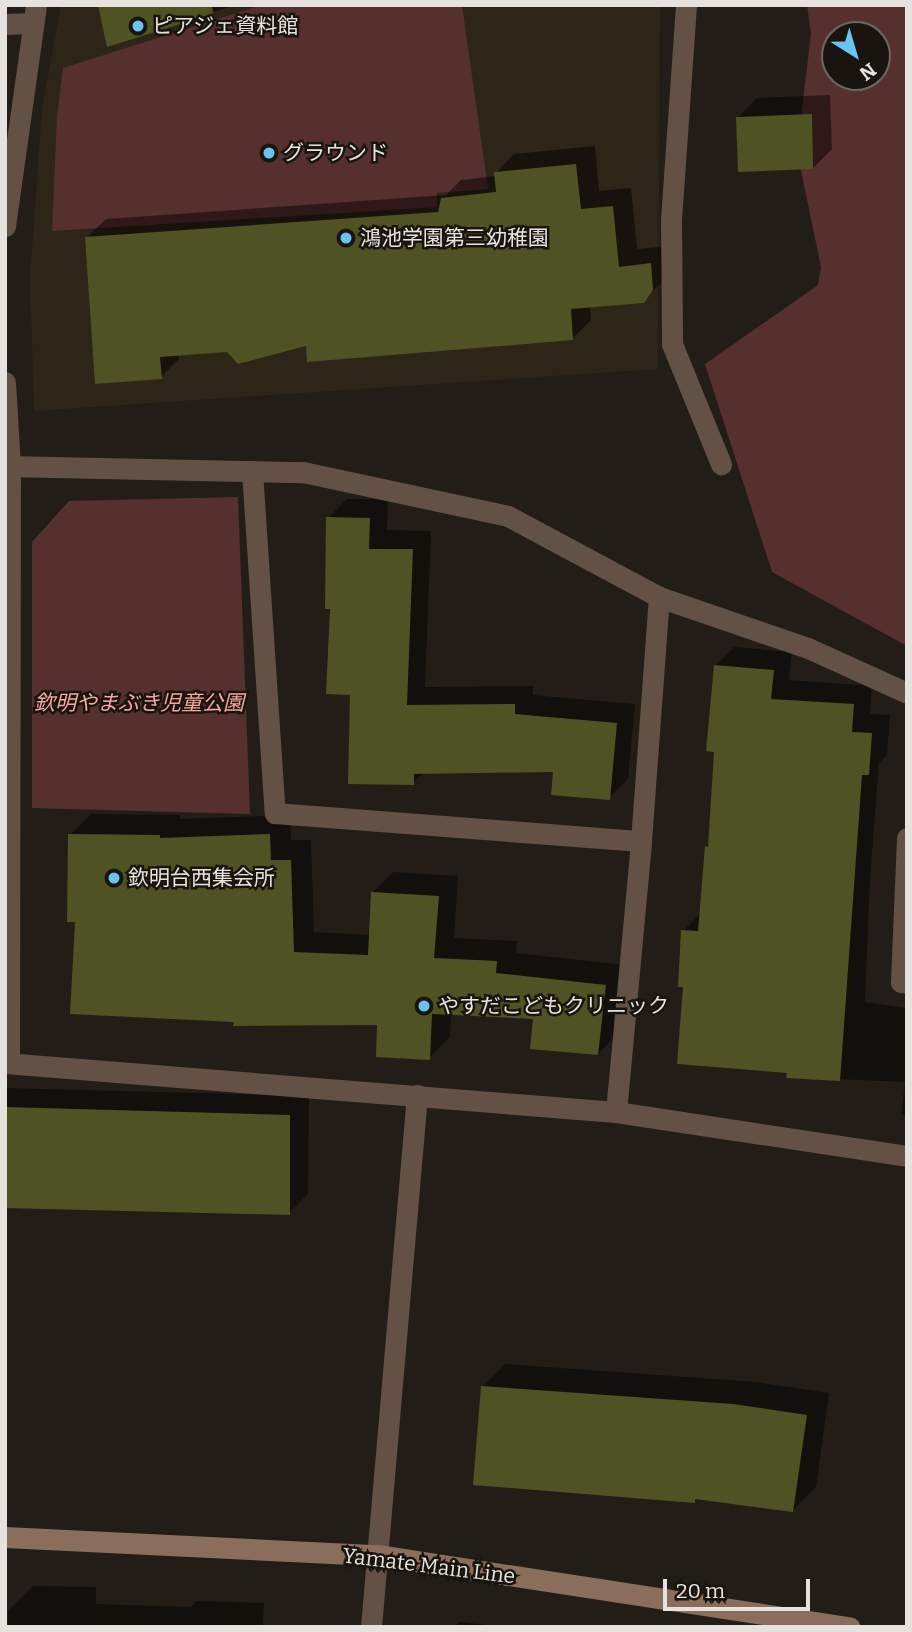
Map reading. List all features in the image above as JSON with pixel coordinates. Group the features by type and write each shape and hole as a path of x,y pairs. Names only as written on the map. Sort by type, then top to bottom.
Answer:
{"street":[{"path":"686,5 671,219 672,344 721,464"},
{"path":"5,24 34,14 5,226"},
{"path":"5,382 8,466 7,1063 616,1112 907,1156"},
{"path":"8,466 303,472 508,516 659,597 808,648 907,693"},
{"path":"252,471 275,813 641,841"},
{"path":"616,1112 641,841 659,597"},
{"path":"907,838 901,982 907,983"},
{"path":"371,1627 417,1095"},
{"name":"Yamate Main Line","path":"5,1536 377,1555 850,1627"}],"shaded area":[{"name":"鴻池学園第三幼稚園","path":"61,5 660,5 658,369 34,411 30,278 42,108"}],"green space":[{"name":"グラウンド","path":"262,5 462,5 488,189 437,193 437,207 52,231 57,116 63,68"},
{"path":"807,5 907,5 907,646 772,572 705,364 818,285 821,267 797,151 811,34"},
{"name":"欽明やまぶき児童公園","path":"238,497 250,814 32,808 32,542 69,501"}],"building":[{"name":"ピアジェ資料館","path":"98,5 212,5 213,14 107,47"},
{"path":"812,114 813,169 738,172 736,117"},
{"path":"576,164 581,209 613,206 619,267 651,263 653,290 644,303 571,309 573,340 307,362 306,346 238,364 227,352 160,357 162,379 95,384 85,237 438,212 441,198 496,192 494,172"},
{"path":"326,517 370,518 369,549 413,549 407,705 515,704 515,714 617,723 610,800 551,795 553,772 414,774 414,785 348,784 350,695 326,694 330,609 325,609"},
{"path":"714,665 774,670 771,699 854,704 852,732 872,733 869,775 862,775 840,1081 786,1078 787,1073 677,1064 683,987 678,987 681,930 698,931 705,846 708,847 714,752 706,751"},
{"path":"68,834 160,835 160,838 270,834 271,860 291,860 294,952 368,955 371,892 439,896 434,958 497,961 496,973 606,985 598,1055 530,1049 533,1019 432,1014 430,1060 376,1057 377,1025 233,1026 234,1022 70,1014 75,922 67,922"},
{"path":"5,1107 290,1115 290,1215 5,1208"},
{"path":"481,1386 733,1404 807,1415 793,1512 695,1499 695,1503 473,1485"}],"place":[{"name":"ピアジェ資料館","path":"138,26"},
{"name":"グラウンド","path":"269,153"},
{"name":"鴻池学園第三幼稚園","path":"346,238"},
{"name":"欽明台西集会所","path":"114,878"},
{"name":"やすだこどもクリニック","path":"424,1006"}]}
